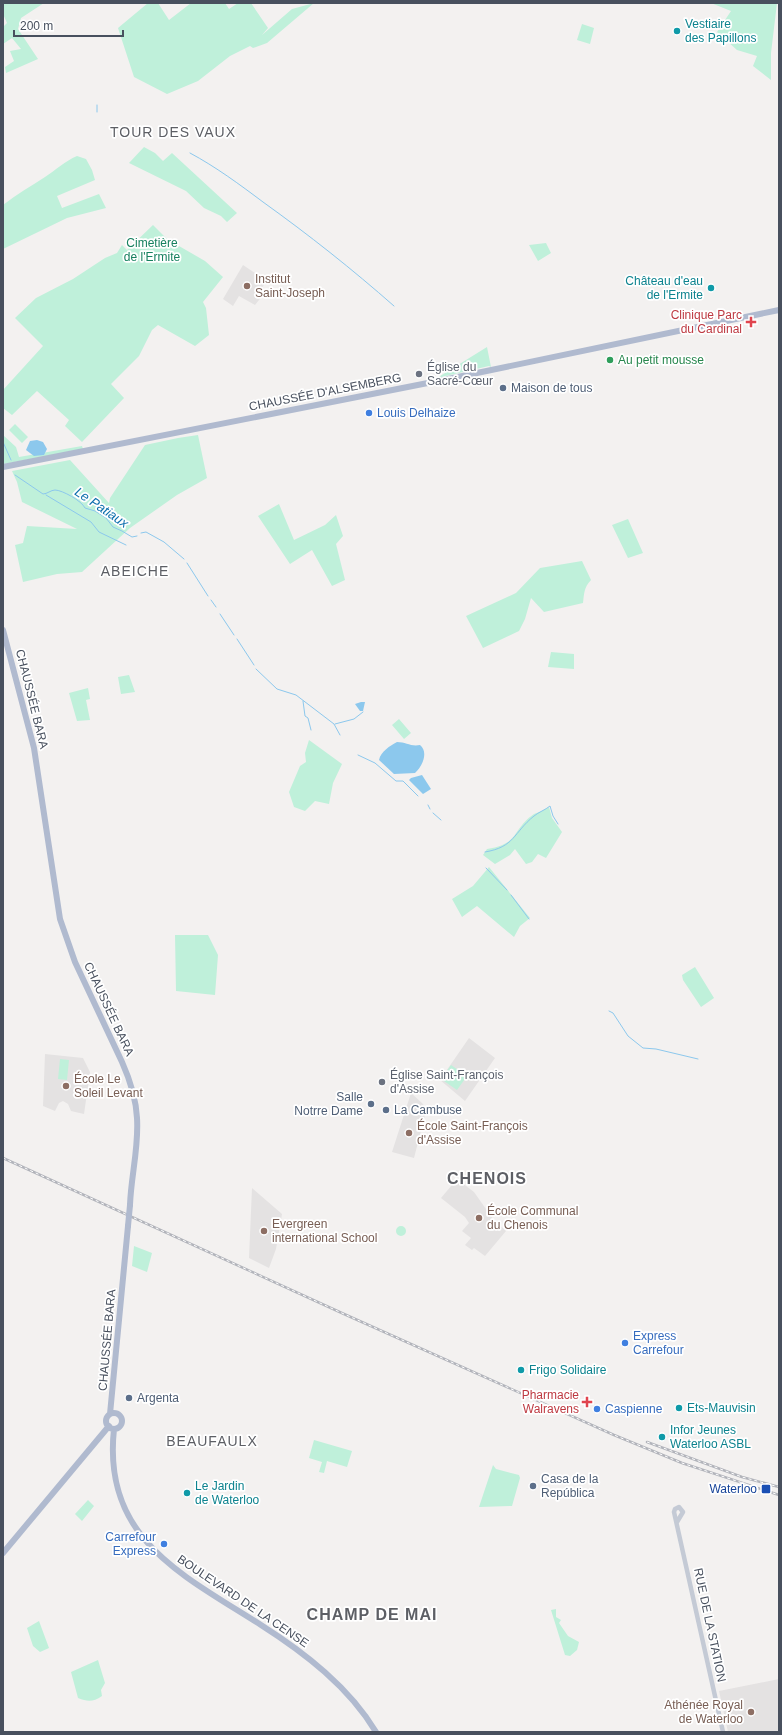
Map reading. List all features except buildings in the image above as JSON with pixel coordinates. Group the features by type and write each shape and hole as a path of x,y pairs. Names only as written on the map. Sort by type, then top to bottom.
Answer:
{"main road":[{"name":"CHAUSSÉE D'ALSEMBERG","path":"3,469 779,310"},
{"name":"CHAUSSÉE BARA","path":"3,630 34,748 60,919 70,951 125,1069 135,1099 137,1120 112,1404 113,1414"},
{"path":"3,1553 112,1428 120,1427 122,1422 121,1416 113,1414 107,1419 112,1428"},
{"name":"BOULEVARD DE LA CENSE","path":"112,1428 113,1453 117,1484 128,1514 142,1538 161,1557 185,1577 262,1626 305,1656 352,1700 376,1732"}],"street":[{"path":"677,1522 682,1515 683,1510 679,1507 675,1509 675,1514 678,1516 682,1515"},
{"name":"RUE DE LA STATION","path":"675,1514 723,1732"}],"shaded area":[{"name":"Institut Saint-Joseph","path":"243,265 267,281 259,291 263,295 255,305 239,296 233,306 223,299"},
{"path":"469,1038 495,1058 465,1101 440,1080"},
{"name":"École Le Soleil Levant","path":"45,1054 83,1058 90,1072 84,1114 71,1111 68,1104 63,1101 59,1103 55,1111 43,1106"},
{"name":"École Saint-François d'Assise","path":"411,1093 423,1104 426,1111 414,1158 392,1152"},
{"name":"École Communal du Chenois","path":"457,1179 474,1192 493,1219 506,1231 485,1256 474,1248 472,1250 465,1245 471,1238 462,1231 469,1223 465,1217 441,1198"},
{"name":"Evergreen international School","path":"252,1188 282,1214 276,1249 269,1268 249,1258"},
{"name":"Athénée Royal de Waterloo","path":"779,1679 779,1732 728,1732 719,1691"}],"green space":[{"path":"3,3 44,3 21,18 18,29 38,59 6,73 5,67 14,61 10,51 21,49 12,38 3,44 3,27 7,23 3,14"},
{"path":"148,3 158,3 169,20 191,3 225,3 229,9 238,3 251,3 268,28 262,35 292,9 314,3 267,43 253,48 250,46 230,56 198,81 167,94 134,77 118,28"},
{"path":"711,3 777,3 771,53 771,80 753,66 757,56 737,50 717,32 731,11"},
{"path":"582,24 594,28 590,44 577,40"},
{"path":"144,147 155,153 163,161 172,153 237,213 227,222 221,216 204,208 186,191 129,163"},
{"path":"77,156 86,159 95,180 57,196 62,208 99,194 106,208 67,218 3,249 3,205"},
{"name":"Cimetière de l'Ermite","path":"153,225 176,248 179,246 205,261 223,277 203,302 206,308 209,335 195,346 158,325 152,330 139,356 111,384 124,398 82,442 65,426 69,420 37,391 12,415 3,408 3,390 43,346 15,318 36,298 73,279 105,258 117,253 122,245 127,250"},
{"path":"546,243 551,253 538,261 529,245"},
{"path":"487,347 491,367 489,366 437,378"},
{"path":"15,424 28,437 22,443 9,430"},
{"path":"3,435 16,447 19,457 82,446 83,449 4,464"},
{"path":"198,435 207,478 177,495 130,528 82,572 57,574 23,582 15,545 23,543 27,526 77,529 22,502 17,482 12,471 70,460 109,503 110,498 145,445"},
{"path":"279,504 294,540 325,525 336,515 343,536 336,544 345,580 332,586 312,550 290,564 258,516"},
{"path":"628,519 643,553 628,558 612,525"},
{"path":"582,561 591,580 586,588 583,603 544,612 531,598 525,619 519,631 483,648 466,616 516,593 540,568"},
{"path":"551,652 574,654 574,669 548,667"},
{"path":"129,675 135,692 121,694 118,677"},
{"path":"88,688 90,699 86,700 90,720 77,721 69,693"},
{"path":"399,719 411,733 404,739 392,725"},
{"path":"309,740 342,764 333,783 329,804 315,801 305,811 294,807 289,792 300,766 306,762 305,753"},
{"path":"549,807 552,818 562,832 546,858 538,854 532,862 526,864 515,849 510,855 495,864 483,855 487,849 498,847 511,840 527,820 534,814"},
{"path":"489,867 530,918 520,926 514,937 477,906 462,917 452,899 473,886"},
{"path":"175,935 208,935 218,955 215,995 176,991"},
{"path":"695,967 714,998 701,1007 683,980 682,975"},
{"path":"60,1059 69,1060 67,1080 58,1079"},
{"path":"451,1065 467,1076 457,1090 441,1079"},
{"path":"399,1226 403,1226 405,1227 405,1235 399,1236 396,1233 396,1229"},
{"path":"134,1246 152,1253 147,1272 132,1266"},
{"path":"314,1440 352,1451 347,1467 327,1461 324,1473 319,1472 322,1462 309,1458"},
{"path":"493,1465 496,1469 519,1475 520,1478 512,1506 479,1507"},
{"path":"88,1500 94,1506 82,1521 75,1514"},
{"path":"556,1609 556,1617 561,1620 559,1623 568,1636 579,1642 577,1650 570,1656 565,1655 551,1610"},
{"path":"39,1621 49,1648 40,1652 33,1646 27,1628"},
{"path":"98,1660 105,1683 101,1690 102,1696 90,1701 78,1698 71,1672"}],"water":[{"path":"37,440 43,442 47,449 44,455 34,456 26,450 30,441"},
{"path":"365,702 363,711 360,711 355,704"},
{"path":"397,742 420,745 423,748 424,759 415,773 394,774 379,760 384,751"},
{"path":"422,775 431,789 423,794 409,780"}],"waterway":[{"path":"97,105 97,112"},
{"path":"190,153 227,176 297,227 394,306"},
{"name":"Le Patiaux","path":"3,442 11,460"},
{"name":"Le Patiaux","path":"15,475 43,494 55,490 67,494 80,502 85,508 95,511 106,518 113,527 132,537 137,536"},
{"path":"46,495 91,522 99,532 126,545"},
{"name":"Le Patiaux","path":"141,533 146,532 164,542 184,559"},
{"name":"Le Patiaux","path":"187,563 208,596"},
{"name":"Le Patiaux","path":"211,600 216,607"},
{"name":"Le Patiaux","path":"220,614 234,635"},
{"name":"Le Patiaux","path":"237,639 254,665"},
{"name":"Le Patiaux","path":"256,669 277,689 296,695 334,724 340,735"},
{"path":"303,701 305,716 308,718 311,730"},
{"path":"335,724 354,719 363,712"},
{"name":"Le Patiaux","path":"358,755 375,763 396,781 403,781 418,796"},
{"name":"Le Patiaux","path":"428,805 430,809"},
{"path":"485,852 495,850 508,843 527,822 550,806 553,816 558,824"},
{"name":"Le Patiaux","path":"433,813 441,820"},
{"name":"Le Patiaux","path":"486,868 507,890"},
{"name":"Le Patiaux","path":"511,895 529,919"},
{"name":"Le Patiaux","path":"609,1011 613,1013 628,1036 643,1048 656,1049 698,1059"}],"railway":[{"path":"3,1158 344,1314 614,1435 682,1463 779,1495"},
{"path":"647,1442 742,1477 779,1487"}],"place":[{"name":"Vestiaire des Papillons","path":"677,31"},
{"name":"Institut Saint-Joseph","path":"247,286"},
{"name":"Château d'eau de l'Ermite","path":"711,288"},
{"name":"Clinique Parc du Cardinal","path":"751,322"},
{"name":"Au petit mousse","path":"610,360"},
{"name":"Église du Sacré-Cœur","path":"419,374"},
{"name":"Maison de tous","path":"503,388"},
{"name":"Louis Delhaize","path":"369,413"},
{"name":"Église Saint-François d'Assise","path":"382,1082"},
{"name":"École Le Soleil Levant","path":"66,1086"},
{"name":"Salle Notrre Dame","path":"371,1104"},
{"name":"La Cambuse","path":"386,1110"},
{"name":"École Saint-François d'Assise","path":"409,1133"},
{"name":"École Communal du Chenois","path":"479,1218"},
{"name":"Evergreen international School","path":"264,1231"},
{"name":"Express Carrefour","path":"625,1343"},
{"name":"Frigo Solidaire","path":"521,1370"},
{"name":"Argenta","path":"129,1398"},
{"name":"Pharmacie Walravens","path":"587,1402"},
{"name":"Ets-Mauvisin","path":"679,1408"},
{"name":"Caspienne","path":"597,1409"},
{"name":"Infor Jeunes Waterloo ASBL","path":"662,1437"},
{"name":"Casa de la República","path":"533,1486"},
{"name":"Waterloo","path":"766,1489"},
{"name":"Le Jardin de Waterloo","path":"187,1493"},
{"name":"Carrefour Express","path":"164,1544"},
{"name":"Athénée Royal de Waterloo","path":"751,1712"}],"district":[{"name":"TOUR DES VAUX","path":"173,132"},
{"name":"ABEICHE","path":"135,571"},
{"name":"CHENOIS","path":"487,1178"},
{"name":"BEAUFAULX","path":"212,1441"},
{"name":"CHAMP DE MAI","path":"372,1614"}]}
